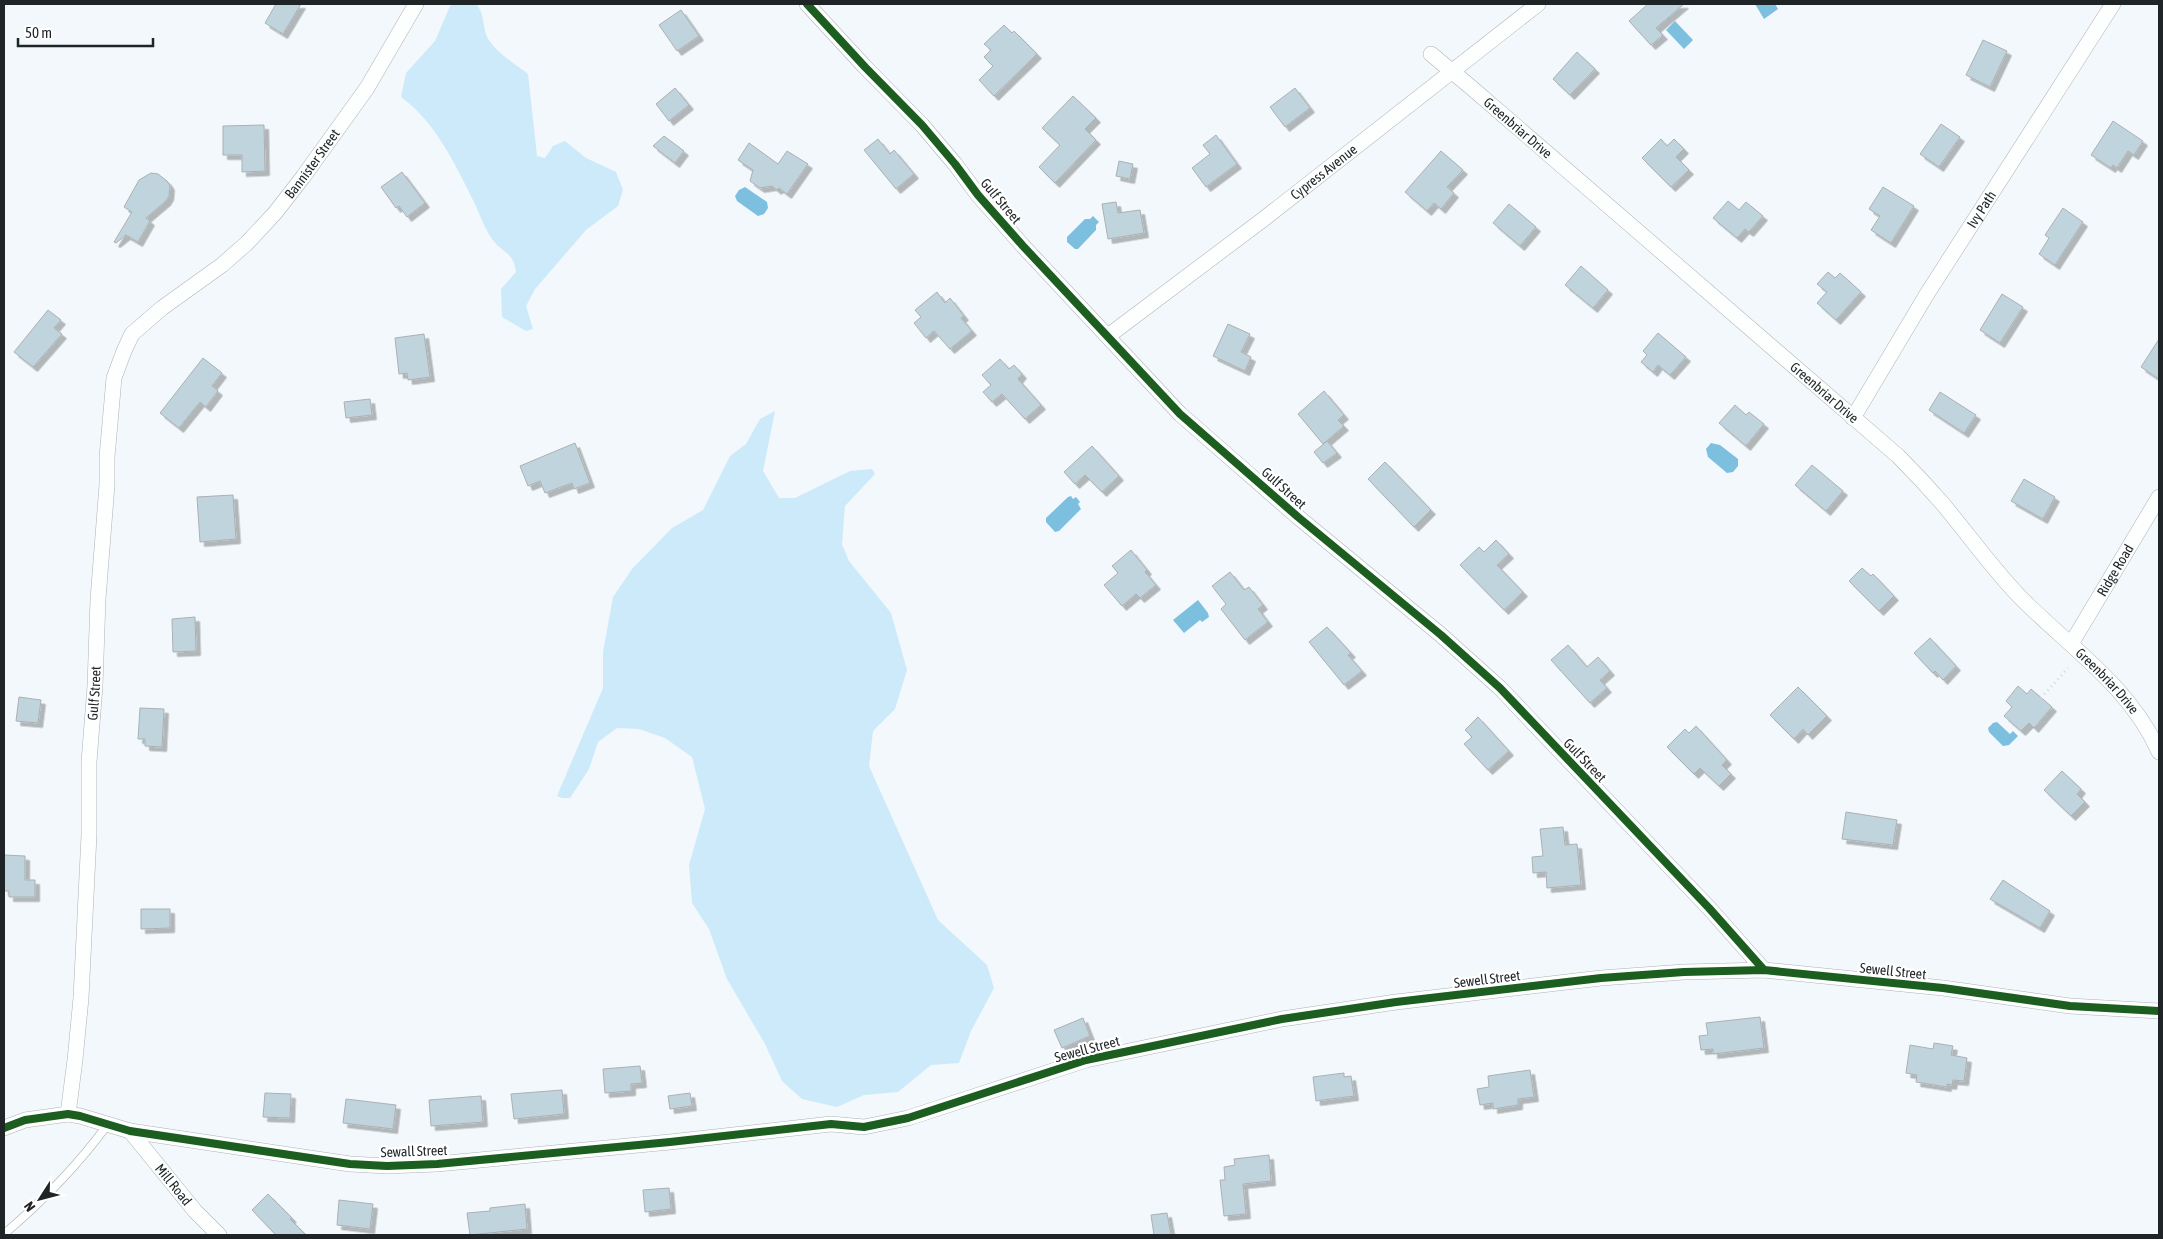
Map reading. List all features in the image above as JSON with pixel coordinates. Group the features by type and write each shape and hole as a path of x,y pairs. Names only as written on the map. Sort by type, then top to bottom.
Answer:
{"street":[{"name":"Bannister Street","path":"178,297 222,265 275,213 367,88 416,4"},
{"name":"Gulf Street","path":"807,4 922,125 978,195 1023,246 1180,414 1298,517 1441,635 1500,688 1709,908 1764,970"},
{"name":"Cypress Avenue","path":"1108,336 1265,218 1538,4"},
{"name":"Ivy Path","path":"1853,418 1926,294 2113,4"},
{"name":"Greenbriar Drive","path":"1431,54 1901,459 1942,504 1964,533 2020,597 2113,683 2141,717 2159,752"},
{"name":"Gulf Street","path":"68,1114 81,998 89,835 89,762 95,686 98,599 107,485 107,457 114,378 132,334 178,297"},
{"name":"Ridge Road","path":"2071,644 2159,497"},
{"name":"Sewell Street","path":"831,1124 864,1127 908,1118 1086,1060 1282,1018 1396,1002 1601,978 1684,972 1764,970 1943,988 2070,1006 2159,1011"},
{"name":"Sewall Street","path":"4,1128 24,1120 68,1114 130,1131 350,1164 387,1166 505,1158 831,1124"},
{"name":"Mill Road","path":"130,1131 195,1211 219,1235"}],"lane":[{"path":"4,1234 26,1216 81,1160 108,1124"}],"path":[{"path":"2041,698 2068,668"}],"shaded area":[{"path":"455,4 476,4 481,12 485,33 491,43 528,74 537,156 545,158 553,146 565,141 586,158 616,172 623,190 618,206 586,230 535,289 526,306 533,329 526,331 502,317 501,289 516,272 513,260 489,235 460,175 435,132 425,119 401,97 406,73 435,41 450,6"},
{"path":"775,411 763,471 779,498 795,498 850,471 872,469 875,474 845,506 842,544 849,561 891,613 907,670 895,709 873,731 869,766 938,920 987,965 994,988 971,1031 959,1063 931,1065 898,1092 864,1095 837,1107 802,1099 782,1081 765,1044 727,979 709,929 692,903 689,865 705,809 692,757 665,738 639,729 617,728 598,742 589,769 570,798 557,796 603,688 603,652 613,597 632,569 672,528 703,510 730,456 746,444 760,419"}],"water":[{"path":"1755,4 1775,4 1778,9 1764,19"},
{"path":"1675,21 1693,40 1684,49 1666,30"},
{"path":"745,187 767,202 768,208 764,214 758,216 737,201 735,196 739,190"},
{"path":"1093,216 1099,222 1096,225 1096,230 1078,249 1075,249 1067,242 1067,237 1085,219 1090,219"},
{"path":"1711,443 1720,445 1738,459 1738,466 1733,472 1727,473 1708,457 1706,449"},
{"path":"1071,496 1073,499 1076,497 1080,502 1078,504 1081,509 1059,531 1055,532 1046,522 1046,518"},
{"path":"1198,600 1209,617 1202,622 1200,620 1184,633 1173,620"},
{"path":"1997,722 2010,734 2013,731 2018,736 2009,745 2003,746 1989,732 1988,728"}],"building":[{"path":"276,4 301,4 283,34 265,23"},
{"path":"1648,4 1684,4 1656,28 1663,35 1651,45 1629,21"},
{"path":"681,10 699,36 677,51 659,25"},
{"path":"1004,25 1012,33 1014,31 1037,54 994,96 979,80 993,66 984,57 991,50 984,44"},
{"path":"1983,40 2007,51 1990,87 1966,75"},
{"path":"1577,52 1595,69 1570,95 1553,79"},
{"path":"675,88 689,105 669,121 656,104"},
{"path":"1295,88 1310,108 1285,127 1270,107"},
{"path":"1073,96 1096,118 1085,129 1096,140 1055,183 1039,167 1060,145 1042,128"},
{"path":"2113,121 2143,141 2134,155 2128,151 2117,168 2113,165 2111,168 2091,155"},
{"path":"1941,124 1960,137 1939,167 1920,154"},
{"path":"264,125 265,171 242,172 242,155 223,155 223,126"},
{"path":"1216,135 1237,164 1206,187 1192,168 1210,154 1203,145"},
{"path":"664,136 684,151 675,163 653,146"},
{"path":"878,139 890,154 894,150 914,174 896,189 864,150"},
{"path":"1661,139 1667,146 1674,139 1684,149 1676,157 1689,170 1671,187 1642,158"},
{"path":"749,143 778,164 787,151 808,164 787,194 779,188 777,190 772,186 760,188 750,181 753,170 738,160"},
{"path":"1441,151 1463,170 1447,187 1454,193 1441,209 1434,203 1427,211 1405,192"},
{"path":"1119,161 1133,164 1130,179 1116,176"},
{"path":"402,172 425,203 407,217 399,206 396,208 381,187"},
{"path":"151,173 158,174 167,181 170,186 169,196 166,201 146,218 150,221 138,242 126,235 116,243 114,242 132,212 124,207 139,180"},
{"path":"1883,187 1914,206 1891,243 1871,230 1880,216 1869,209"},
{"path":"1728,201 1739,210 1746,202 1763,216 1749,232 1745,229 1737,238 1713,218"},
{"path":"1116,202 1118,213 1140,210 1144,233 1108,239 1102,204"},
{"path":"1509,204 1536,227 1520,246 1493,223"},
{"path":"2063,208 2083,222 2055,265 2039,254 2049,238 2045,235"},
{"path":"1581,266 1608,290 1593,308 1565,285"},
{"path":"1828,272 1835,278 1840,273 1861,292 1836,320 1817,303 1827,292 1817,284"},
{"path":"937,292 945,303 950,298 964,316 961,318 972,331 950,349 934,331 926,338 914,323 921,317 915,310"},
{"path":"2002,294 2023,307 2000,343 1980,330"},
{"path":"48,310 61,320 54,328 62,334 33,367 14,352"},
{"path":"1228,324 1250,334 1241,352 1251,357 1245,371 1213,356"},
{"path":"1658,333 1686,357 1670,375 1658,365 1653,372 1641,362 1647,355 1643,351"},
{"path":"424,334 430,377 408,380 407,373 399,374 395,338"},
{"path":"2159,339 2159,379 2141,367"},
{"path":"203,358 222,373 212,386 218,391 206,407 200,402 179,428 160,413"},
{"path":"1000,359 1009,369 1014,365 1022,374 1018,379 1041,405 1025,419 1002,394 992,402 983,392 991,385 982,375"},
{"path":"1324,391 1344,415 1338,420 1344,426 1323,444 1298,414"},
{"path":"1940,392 1976,415 1964,433 1929,410"},
{"path":"370,399 372,415 346,418 344,402"},
{"path":"1735,405 1746,415 1749,412 1764,424 1746,446 1719,423"},
{"path":"1327,441 1337,453 1323,463 1314,452"},
{"path":"575,443 590,483 574,489 572,483 545,493 540,481 528,486 520,466"},
{"path":"1092,446 1119,476 1102,492 1085,475 1075,484 1064,472"},
{"path":"1385,462 1431,510 1414,527 1368,479"},
{"path":"1812,465 1843,491 1826,511 1795,485"},
{"path":"2024,479 2055,497 2043,519 2011,501"},
{"path":"233,495 236,539 200,542 197,497"},
{"path":"1496,540 1509,554 1497,565 1523,592 1504,610 1460,565 1479,547 1484,552"},
{"path":"1131,550 1156,585 1140,598 1136,594 1122,606 1104,585 1118,573 1112,566"},
{"path":"1862,568 1871,576 1873,574 1894,596 1879,611 1849,581"},
{"path":"1230,572 1244,590 1249,587 1263,605 1258,609 1268,622 1245,640 1221,609 1226,604 1212,586"},
{"path":"195,617 196,651 173,652 172,619"},
{"path":"1327,627 1351,653 1348,655 1362,671 1344,685 1309,642"},
{"path":"1930,638 1956,666 1943,680 1935,671 1933,673 1914,653"},
{"path":"1568,645 1587,667 1598,657 1610,671 1600,680 1607,688 1590,703 1551,660"},
{"path":"2018,686 2027,694 2031,689 2052,707 2034,728 2029,723 2021,731 2004,716 2012,707 2006,701"},
{"path":"1798,687 1827,716 1808,735 1803,729 1794,739 1770,715"},
{"path":"19,697 41,700 38,723 16,721"},
{"path":"140,708 164,709 162,747 145,746 145,739 138,739"},
{"path":"1478,717 1509,751 1488,770 1464,744 1472,737 1465,730"},
{"path":"1696,726 1727,760 1722,765 1731,774 1719,786 1700,768 1694,774 1667,747 1685,729 1689,733"},
{"path":"2062,771 2081,789 2077,794 2085,802 2071,816 2044,790"},
{"path":"1846,812 1897,820 1893,845 1842,839"},
{"path":"1563,827 1565,845 1577,844 1581,885 1547,888 1546,872 1533,873 1532,857 1543,856 1540,829"},
{"path":"4,855 25,856 25,880 35,880 35,897 9,897 9,891 4,891"},
{"path":"2003,880 2050,911 2040,928 1990,899"},
{"path":"141,909 170,909 170,928 141,929"},
{"path":"1760,1017 1764,1048 1713,1054 1713,1049 1701,1050 1699,1036 1708,1035 1706,1023"},
{"path":"1083,1018 1090,1036 1062,1048 1054,1030"},
{"path":"1934,1043 1953,1046 1951,1055 1967,1058 1964,1081 1953,1080 1952,1085 1947,1084 1947,1087 1916,1082 1917,1075 1906,1073 1910,1045 1933,1049"},
{"path":"640,1066 642,1083 631,1084 631,1091 605,1093 603,1069"},
{"path":"1530,1070 1534,1097 1518,1099 1518,1105 1493,1109 1493,1103 1480,1105 1477,1089 1489,1087 1488,1076"},
{"path":"1344,1073 1344,1077 1351,1076 1354,1096 1316,1101 1313,1077"},
{"path":"562,1090 564,1114 514,1119 511,1094"},
{"path":"265,1093 291,1094 290,1118 263,1117"},
{"path":"690,1093 692,1106 670,1109 668,1096"},
{"path":"481,1096 483,1122 431,1126 429,1100"},
{"path":"346,1099 396,1105 393,1129 343,1123"},
{"path":"1269,1155 1271,1181 1243,1184 1246,1214 1224,1216 1220,1180 1225,1180 1224,1167 1235,1165 1234,1159"},
{"path":"669,1188 671,1209 645,1212 643,1190"},
{"path":"268,1194 306,1235 276,1235 252,1210"},
{"path":"339,1200 373,1204 370,1229 337,1225"},
{"path":"525,1204 527,1229 470,1235 467,1213 490,1211 490,1208"},
{"path":"1167,1213 1171,1235 1154,1235 1151,1215"}],"cycle path":[{"path":"807,4 922,125 978,195 1023,246 1180,414 1298,517 1441,635 1500,688 1709,908 1764,970"},
{"path":"4,1128 25,1120 68,1114 130,1131 350,1164 387,1166 437,1164 670,1142 831,1124 864,1127 908,1118 1086,1060 1282,1019 1396,1002 1601,978 1684,972 1764,970 1943,988 2070,1006 2159,1011"}]}
